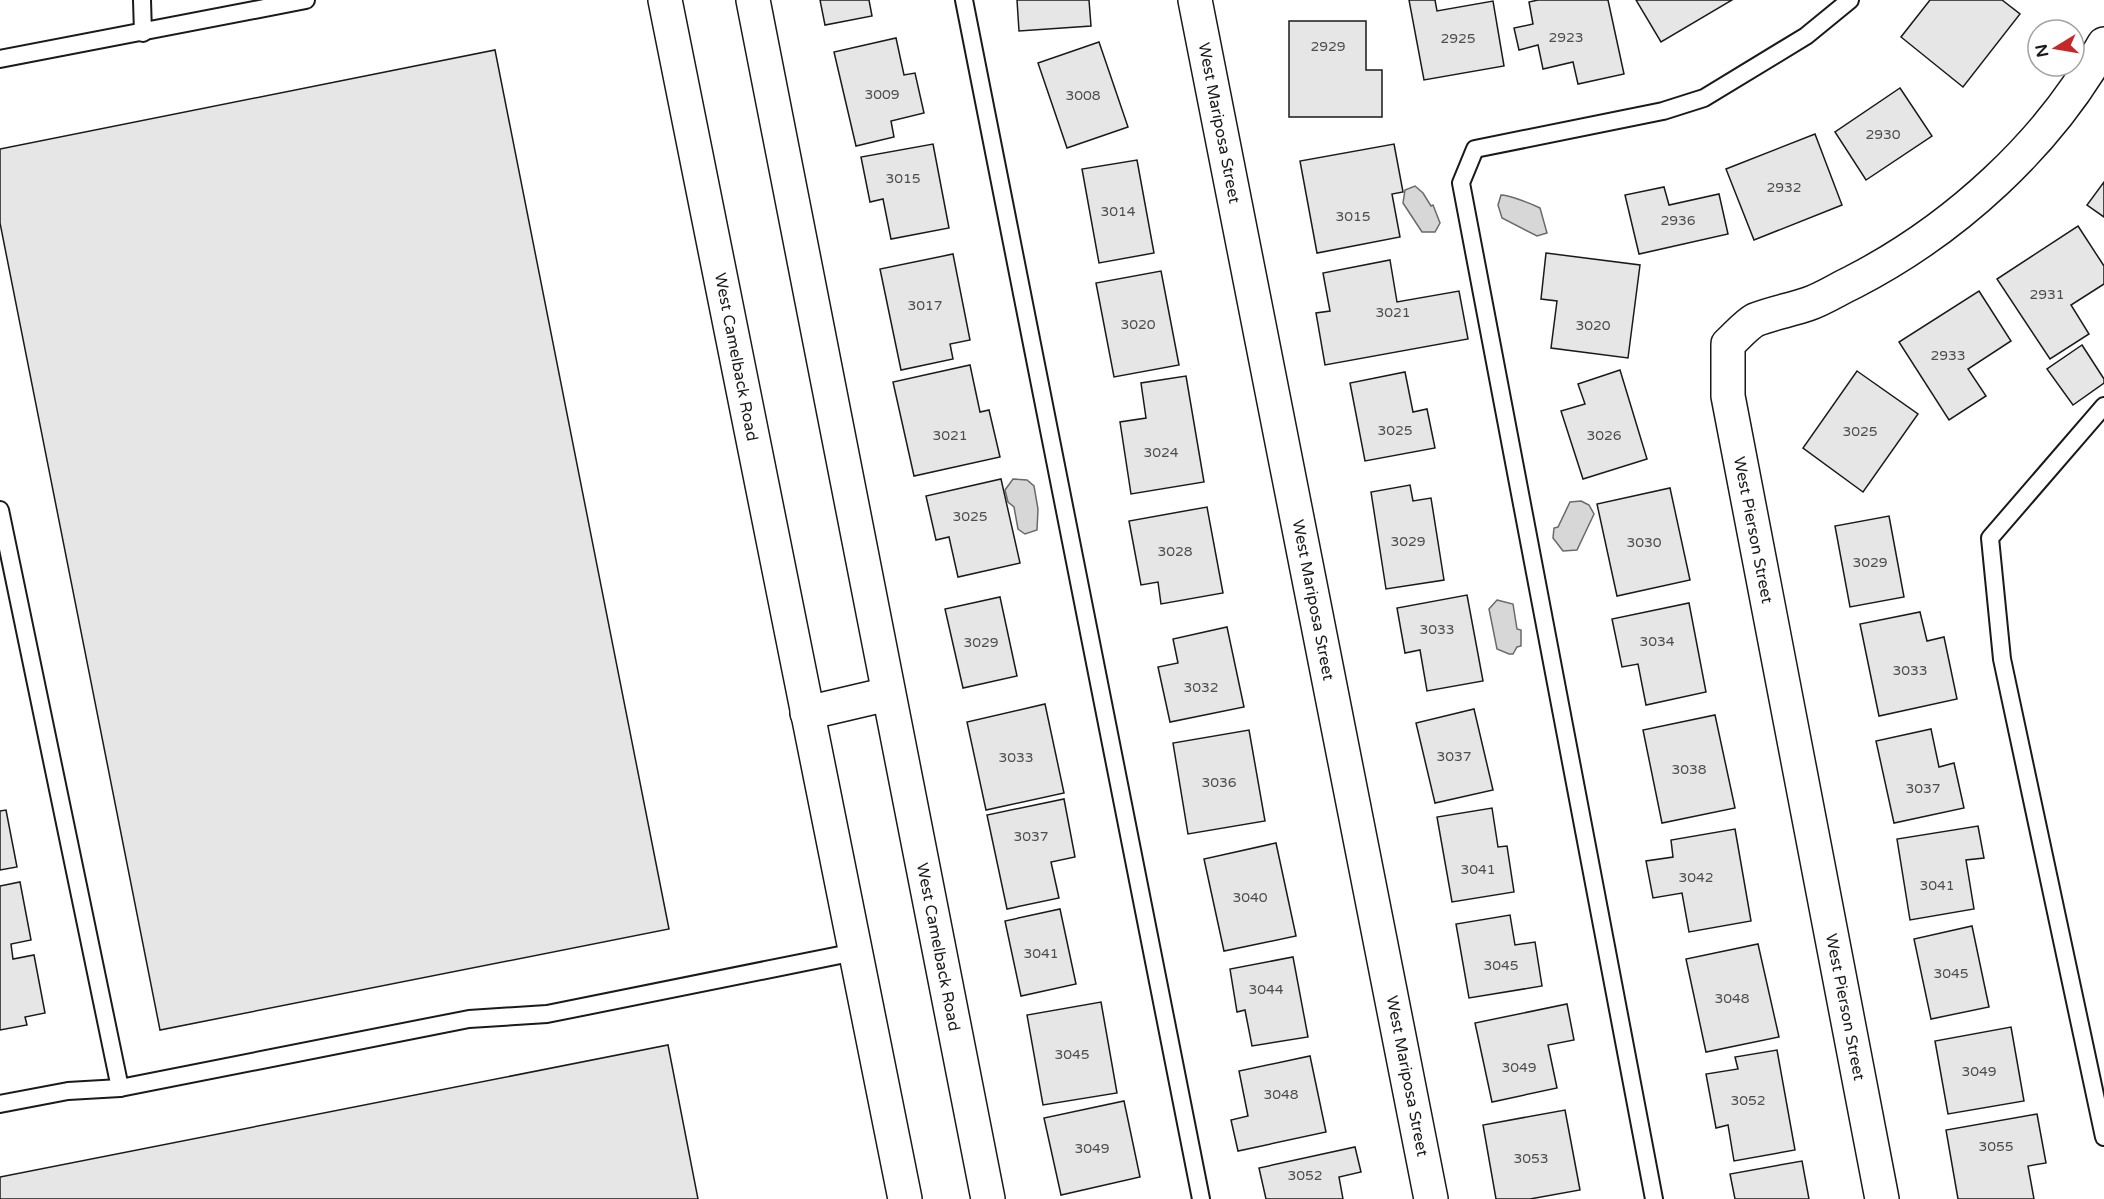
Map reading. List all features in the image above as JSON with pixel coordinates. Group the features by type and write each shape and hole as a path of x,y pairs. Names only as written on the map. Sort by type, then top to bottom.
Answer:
{"street":[{"name":"West Camelback Road","path":"665,0 904,1199"},
{"name":"West Camelback Road","path":"753,0 988,1199"},
{"name":"West Mariposa Street","path":"1195,0 1431,1199"},
{"name":"West Pierson Street","path":"1882,1199 1728,396 1728,344 1754,321 1811,303 1893,261 1962,212 2003,175 2057,112 2091,67 2104,44"},
{"path":"807,713 888,694"}],"lane":[{"path":"142,0 143,33"},
{"path":"0,59 306,0"},
{"path":"964,0 1201,1199"},
{"path":"1654,1199 1461,183 1475,149 1663,111 1704,98 1806,36 1850,0"},
{"path":"2104,406 1990,538 2002,659 2104,1137"},
{"path":"1,516 120,1088"},
{"path":"0,1104 68,1091 120,1088 469,1019 547,1014 855,952"}],"shaded area":[{"path":"1415,186 1423,193 1431,206 1433,205 1440,223 1435,232 1422,232 1403,203 1405,190"},
{"path":"1501,195 1540,208 1547,233 1537,236 1502,218 1498,205"},
{"path":"1013,479 1027,480 1034,486 1038,509 1037,530 1025,534 1018,529 1014,507 1008,502 1005,490"},
{"path":"1581,501 1589,505 1594,514 1577,550 1563,551 1553,538 1554,528 1558,527 1570,502"},
{"path":"1497,600 1513,604 1517,629 1521,630 1521,646 1517,647 1513,654 1497,649 1489,609"}],"building":[{"path":"820,0 869,0 872,16 825,25"},
{"path":"1017,0 1089,0 1091,26 1019,31"},
{"path":"1409,0 1435,0 1437,11 1493,1 1504,66 1424,80"},
{"path":"1608,0 1624,74 1578,84 1573,62 1543,69 1538,45 1519,50 1514,28 1533,24 1529,2"},
{"path":"1636,0 1732,0 1661,42"},
{"path":"1930,0 2002,0 2020,14 1963,87 1901,37"},
{"path":"1289,21 1366,21 1366,70 1382,70 1382,117 1289,117"},
{"path":"896,38 904,75 915,73 924,113 891,121 894,137 856,146 834,52"},
{"path":"1099,42 1128,127 1067,148 1038,63"},
{"path":"495,50 669,929 160,1030 0,223 0,149"},
{"path":"1900,88 1932,136 1866,180 1835,132"},
{"path":"1815,134 1842,205 1754,240 1726,169"},
{"path":"933,144 949,228 891,239 883,199 870,202 861,157"},
{"path":"1394,144 1403,192 1392,194 1400,237 1317,253 1300,161"},
{"path":"1137,160 1154,253 1099,263 1082,169"},
{"path":"2104,182 2104,217 2087,205"},
{"path":"1664,187 1669,205 1719,194 1728,234 1639,254 1625,195"},
{"path":"2078,226 2104,266 2104,284 2071,305 2089,334 2050,359 1997,279"},
{"path":"1546,253 1640,265 1628,358 1551,348 1557,301 1541,299"},
{"path":"953,254 970,340 950,344 953,359 901,370 880,269"},
{"path":"1390,260 1397,302 1459,291 1468,339 1325,365 1316,313 1330,311 1323,273"},
{"path":"1161,271 1179,365 1114,377 1096,283"},
{"path":"1979,291 2011,341 1968,369 1986,396 1949,420 1899,342"},
{"path":"2082,345 2104,379 2104,383 2073,405 2047,369"},
{"path":"970,365 980,412 989,410 1000,457 914,476 893,382"},
{"path":"1620,370 1647,459 1583,479 1561,411 1585,404 1578,384"},
{"path":"1857,371 1918,414 1863,492 1803,448"},
{"path":"1405,372 1413,412 1427,409 1435,448 1365,461 1350,383"},
{"path":"1186,376 1204,482 1131,494 1120,422 1146,418 1141,383"},
{"path":"1001,479 1020,563 958,577 949,537 936,540 926,496"},
{"path":"1410,485 1413,501 1431,498 1444,580 1386,589 1371,492"},
{"path":"1670,488 1690,580 1617,596 1597,504"},
{"path":"1207,507 1223,593 1161,604 1158,582 1141,585 1129,521"},
{"path":"1889,516 1904,597 1850,607 1835,526"},
{"path":"1467,595 1483,681 1427,691 1420,650 1405,653 1397,608"},
{"path":"1000,597 1017,676 963,688 945,609"},
{"path":"1689,603 1706,692 1646,705 1638,664 1622,667 1612,619"},
{"path":"1920,612 1927,641 1944,637 1957,699 1879,716 1860,624"},
{"path":"1227,627 1244,707 1170,722 1158,667 1178,663 1173,639"},
{"path":"1045,704 1064,793 986,810 967,722"},
{"path":"1474,709 1493,790 1435,803 1416,723"},
{"path":"1715,715 1735,808 1662,823 1643,730"},
{"path":"1931,729 1939,767 1954,763 1964,808 1894,823 1876,741"},
{"path":"1249,730 1265,821 1188,834 1173,743"},
{"path":"1064,799 1075,857 1051,862 1059,898 1007,909 987,815"},
{"path":"1492,808 1498,847 1507,846 1514,892 1452,902 1437,817"},
{"path":"6,810 17,867 0,870 0,811"},
{"path":"1978,826 1984,858 1966,860 1974,909 1910,920 1897,839"},
{"path":"1735,829 1751,921 1689,932 1682,893 1653,898 1646,861 1673,857 1671,840"},
{"path":"1276,843 1296,936 1224,951 1204,859"},
{"path":"20,882 31,940 11,944 13,959 34,955 45,1013 25,1017 27,1025 0,1030 0,886"},
{"path":"1060,909 1076,984 1021,996 1005,921"},
{"path":"1510,915 1515,945 1535,942 1542,986 1469,998 1456,924"},
{"path":"1972,926 1989,1007 1931,1019 1914,939"},
{"path":"1758,944 1779,1037 1706,1052 1686,959"},
{"path":"1293,957 1308,1037 1252,1046 1245,1010 1237,1012 1230,969"},
{"path":"1101,1002 1117,1093 1043,1105 1027,1015"},
{"path":"1567,1004 1574,1040 1548,1045 1557,1088 1492,1102 1475,1023"},
{"path":"2011,1027 2024,1101 1948,1114 1935,1041"},
{"path":"668,1045 698,1199 0,1199 0,1177"},
{"path":"1777,1050 1795,1150 1734,1161 1728,1125 1716,1128 1706,1074 1738,1069 1735,1057"},
{"path":"1310,1056 1326,1132 1238,1151 1231,1120 1248,1116 1239,1071"},
{"path":"1124,1101 1140,1177 1061,1195 1044,1118"},
{"path":"1565,1110 1580,1190 1530,1199 1496,1199 1483,1125"},
{"path":"2037,1114 2046,1163 2028,1166 2034,1199 1958,1199 1946,1130"},
{"path":"1355,1147 1361,1172 1339,1177 1343,1199 1266,1199 1259,1168"},
{"path":"1802,1161 1809,1199 1735,1199 1730,1174"}]}
